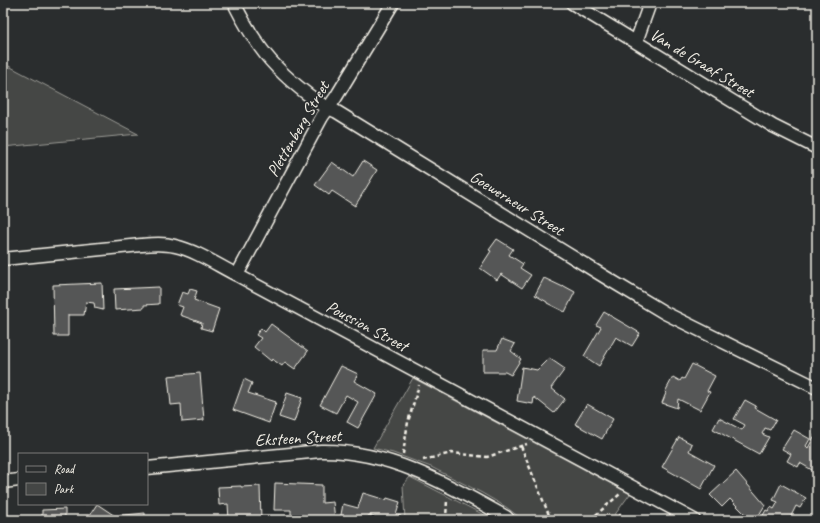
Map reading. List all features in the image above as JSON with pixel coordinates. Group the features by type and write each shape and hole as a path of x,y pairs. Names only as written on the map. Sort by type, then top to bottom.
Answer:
{"street":[{"name":"Goewerneur Street","path":"235,3 248,29 260,48 272,62 292,81 328,108 664,313 817,388"},
{"name":"Plettenberg Street","path":"237,275 322,117 336,97 393,3"},
{"name":"Van de Graaf Street","path":"572,3 773,126 817,148"},
{"path":"636,42 650,3"},
{"name":"Poussion Street","path":"3,259 160,244 187,250 237,275 694,520"},
{"name":"Eksteen Street","path":"148,468 321,451 346,451 401,465 425,474 486,506 509,520"},
{"path":"3,482 18,480"}],"path":[{"path":"423,375 408,422 401,465 452,453 487,457 521,446 540,437"},
{"path":"521,446 551,520"},
{"path":"446,520 448,486"},
{"path":"590,520 630,486"}],"green space":[{"path":"3,63 138,134 3,147"},
{"path":"413,378 630,494 611,520 523,520 506,507 482,493 431,467 393,453 373,448"},
{"path":"410,477 492,520 405,520 403,485"}],"building":[{"path":"363,161 377,170 355,206 332,191 329,195 315,185 332,162 353,177"},
{"path":"497,239 513,249 509,255 523,264 520,268 531,275 522,288 501,274 497,280 480,268 491,251 489,250"},
{"path":"544,278 575,292 565,312 535,295"},
{"path":"102,283 103,310 95,308 94,303 86,302 84,315 68,315 68,336 54,336 53,285"},
{"path":"159,287 159,304 144,305 144,308 115,310 114,289"},
{"path":"190,289 197,291 194,300 219,309 212,331 201,328 202,323 180,315 183,307 177,305 182,292 188,294"},
{"path":"604,312 640,333 632,346 616,337 599,366 584,356 601,327 596,325"},
{"path":"271,324 308,351 295,369 285,362 282,366 272,359 271,361 254,347 261,338 256,335 261,328 265,332"},
{"path":"502,339 515,344 511,351 521,359 511,375 505,372 483,372 483,350 497,350"},
{"path":"549,358 565,369 551,388 565,399 554,413 534,397 533,404 517,401 522,367 537,370"},
{"path":"692,364 715,376 707,391 710,392 700,410 678,399 677,408 662,403 666,393 665,392 673,377 680,381 682,378 684,379"},
{"path":"341,366 358,374 354,381 377,394 358,428 347,422 358,402 346,395 336,413 320,405"},
{"path":"200,373 204,420 182,422 181,404 171,405 168,376"},
{"path":"244,379 252,383 248,393 276,402 269,423 233,410"},
{"path":"287,393 302,398 294,422 279,417"},
{"path":"745,400 756,406 755,408 776,420 770,430 765,428 762,434 769,437 759,454 713,429 719,418 742,430 745,425 734,419"},
{"path":"587,404 613,419 602,439 575,424"},
{"path":"794,430 810,439 806,446 808,448 817,433 817,473 800,463 798,467 787,461 791,454 782,449"},
{"path":"679,437 692,444 689,451 714,465 701,489 662,467"},
{"path":"736,471 765,505 756,520 742,520 746,515 730,499 722,507 710,495"},
{"path":"275,483 322,485 322,503 333,502 335,520 303,520 291,517 291,510 274,510"},
{"path":"781,484 806,498 800,508 796,506 789,520 758,520 759,518 761,519 766,510 768,511 771,507 774,509 778,502 773,500"},
{"path":"260,486 261,520 229,520 228,504 219,505 218,487"},
{"path":"363,493 386,500 387,498 400,502 396,515 401,516 400,520 380,520 369,515 367,520 352,518 351,520 340,520 343,504 358,508"},
{"path":"96,505 115,516 145,513 145,520 92,520 88,518"},
{"path":"65,509 65,520 42,520 42,510"},
{"path":"620,514 629,520 615,520"}]}
